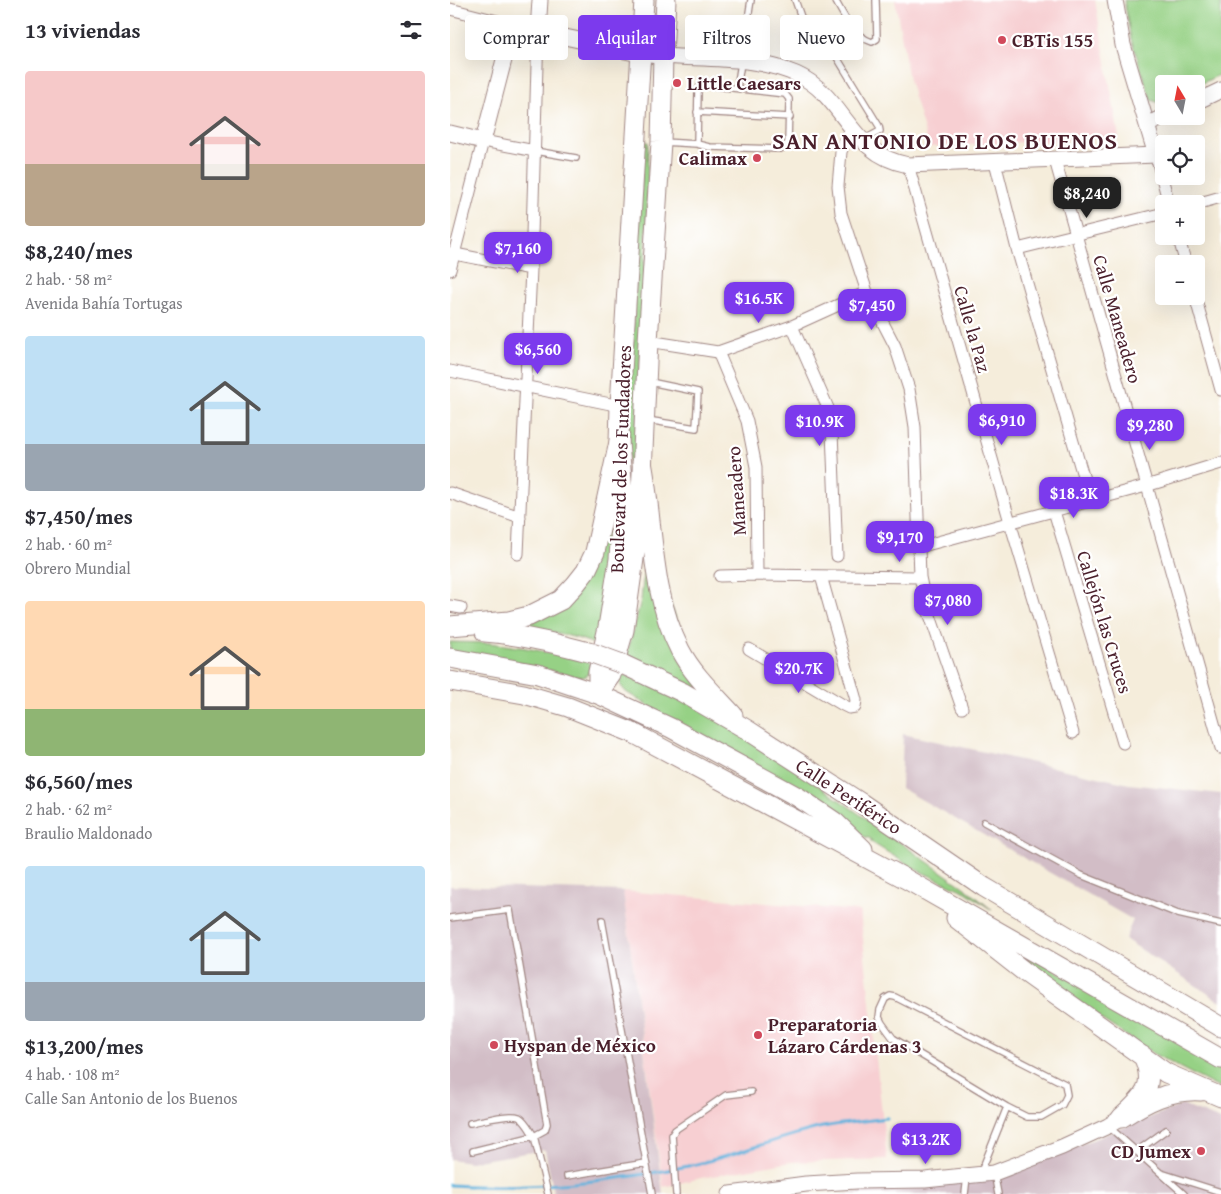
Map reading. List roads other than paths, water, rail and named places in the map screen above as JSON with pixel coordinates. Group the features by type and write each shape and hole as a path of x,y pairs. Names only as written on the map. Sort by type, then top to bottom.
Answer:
{"main road":[{"name":"Boulevard de los Fundadores","path":"643,15 644,0"},
{"name":"Boulevard de los Fundadores","path":"665,15 666,0"},
{"name":"Boulevard de los Fundadores","path":"598,694 598,672 608,627 619,560 623,494 620,406 642,60"},
{"name":"Boulevard de los Fundadores","path":"598,694 611,675 624,630 640,516 648,341 662,142 663,60"},
{"path":"450,628 509,621 529,616 545,610 561,600 575,585 586,571 595,552 620,442"},
{"path":"642,462 656,569 667,618 680,649 691,668 746,729"},
{"name":"Calle Periférico","path":"450,628 550,641 622,664 682,692 746,729 861,803 984,887 1221,1027"},
{"path":"450,658 538,674 598,694 671,728 798,797 835,822 877,864"},
{"path":"450,681 524,694 568,707 611,724 724,781 906,879 1221,1059"},
{"path":"906,879 1026,973 1166,1073 1214,1094"},
{"path":"1114,1122 1136,1104 1148,1089 1148,1068 1143,1056"},
{"path":"1114,1122 1166,1095 1190,1090 1214,1094"}],"street":[{"path":"539,15 540,0"},
{"path":"1115,0 1123,45 1155,152"},
{"path":"450,10 471,15"},
{"path":"450,270 452,254 503,60"},
{"path":"518,554 531,269 537,60"},
{"path":"741,60 778,68 796,74 813,84 835,105 857,135 884,158 908,165 1155,155"},
{"path":"1205,98 1221,90"},
{"path":"1147,125 1155,121"},
{"path":"450,133 483,142 535,152"},
{"path":"857,135 845,140 841,152 838,186 840,213 868,292 895,346 909,389 915,427 920,576 925,601 962,708"},
{"name":"Calle Maneadero","path":"1055,160 1221,748"},
{"path":"995,162 1017,249 1090,500"},
{"name":"Calle la Paz","path":"908,165 1010,522 1073,733"},
{"path":"1205,201 1221,197"},
{"path":"1017,249 1155,215"},
{"path":"452,254 531,269"},
{"path":"648,341 718,352 792,326 868,292"},
{"path":"1197,305 1221,390"},
{"path":"792,326 828,408 833,446 837,556"},
{"name":"Maneadero","path":"718,352 747,421 756,467 757,574"},
{"path":"450,371 620,406"},
{"path":"918,547 1146,486 1221,463"},
{"path":"450,494 520,517"},
{"name":"Callejón las Cruces","path":"1054,511 1123,743"},
{"path":"720,576 757,574 920,576"},
{"path":"749,649 842,705 849,708 855,707 856,700 821,576"},
{"path":"730,1194 806,1184 925,1180 980,1175 1114,1122"}],"lane":[{"path":"748,15 751,0"},
{"path":"794,0 801,16 833,51 879,126 880,131 877,134 857,135"},
{"path":"835,0 849,25 863,39 872,42 876,39 878,33 876,0"},
{"path":"737,88 741,60"},
{"path":"662,142 697,144 709,148 780,149 788,143 789,99 784,94 737,88 700,86 698,90 697,144"},
{"path":"697,112 790,117"},
{"path":"535,152 576,158"},
{"path":"645,419 696,428 698,392 646,382"},
{"path":"984,822 1081,875 1178,914 1221,924"},
{"path":"450,918 510,910 547,1124 545,1130 534,1136 472,1151"},
{"path":"602,920 652,1194"},
{"path":"890,996 895,997 1065,1084 1067,1095 1062,1105 1041,1117 1027,1117 1007,1107 893,1038 880,1016 880,1010 885,999 890,996"},
{"path":"676,1194 672,1141 672,1135 675,1130 726,1095 751,1092"},
{"path":"965,1194 980,1175 1007,1107"},
{"path":"470,1123 512,1116 520,1118 527,1124 534,1136 548,1194"},
{"path":"1114,1122 1137,1151 1184,1194"},
{"path":"1137,1151 1166,1130"},
{"path":"567,1176 646,1163"},
{"path":"1159,1172 1221,1193"},
{"path":"980,1175 998,1194"}],"waterway":[{"path":"450,1185 539,1185 600,1180 659,1172 705,1162 823,1127 887,1118"}],"place":[{"name":"CBTis 155","path":"1002,40"},
{"name":"Little Caesars","path":"677,83"},
{"name":"Calimax","path":"757,158"},
{"name":"Preparatoria Lázaro Cárdenas 3","path":"758,1035"},
{"name":"Hyspan de México","path":"494,1045"},
{"name":"CD Jumex","path":"1201,1151"}],"district":[{"name":"SAN ANTONIO DE LOS BUENOS","path":"945,141"}]}
